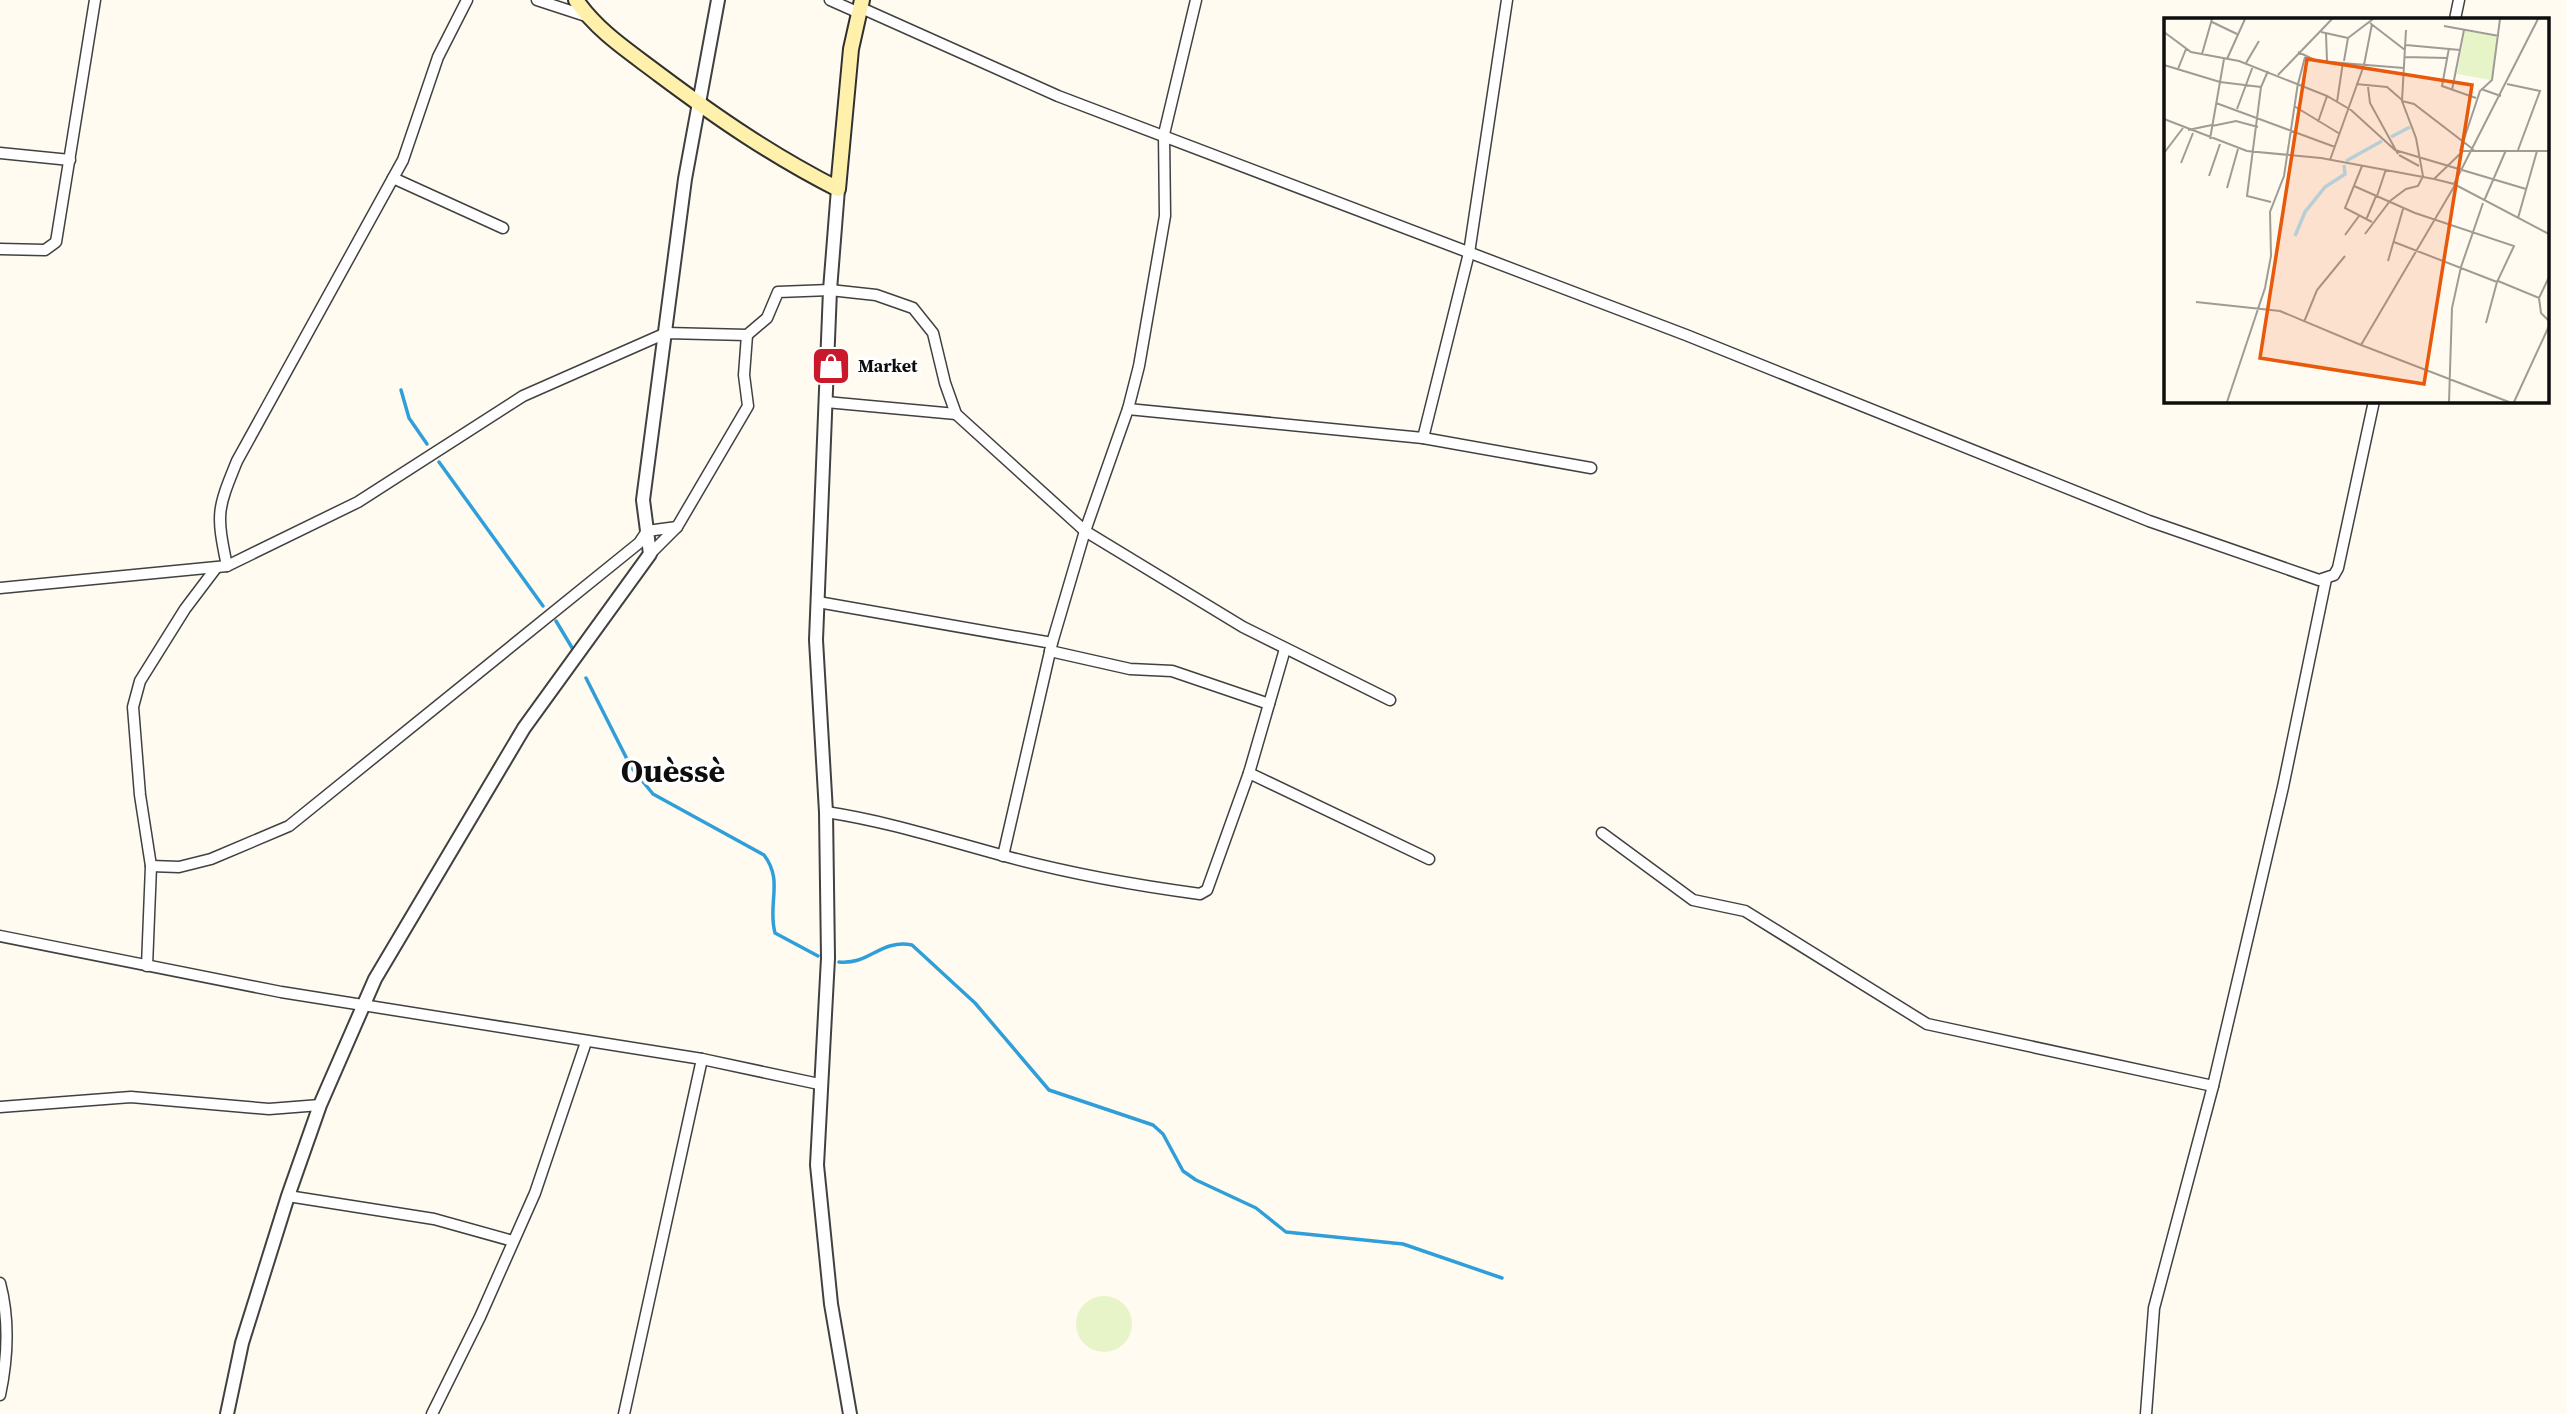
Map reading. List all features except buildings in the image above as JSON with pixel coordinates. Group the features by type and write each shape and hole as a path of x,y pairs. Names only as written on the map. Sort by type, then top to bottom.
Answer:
{"main road":[{"path":"576,0 609,37 699,105 758,147 838,189 851,49 860,7"}],"street":[{"path":"0,248 51,248 56,242 95,0"},
{"path":"227,566 218,522 222,499 237,461 403,160 438,57 467,0"},
{"path":"537,0 589,17"},
{"path":"650,554 643,500 685,179 718,0"},
{"path":"830,0 860,7 1058,96 1164,134 1686,335 2149,521 2302,576 2326,579"},
{"path":"1003,856 1051,647 1085,531 1128,409 1151,307 1165,216 1164,134 1196,0"},
{"path":"1423,438 1469,253 1507,0"},
{"path":"2455,18 2459,0"},
{"path":"0,153 70,160"},
{"path":"393,178 503,228"},
{"path":"838,189 830,290 818,602 818,683 826,812 828,958 817,1165 831,1304 850,1414"},
{"path":"0,588 227,566 358,502 523,396 666,333 747,335 766,318 778,292 830,290 876,295 901,303 921,315 933,334 956,414 1033,487 1085,531 1285,649 1390,700"},
{"path":"227,1414 242,1343 288,1196 320,1105 374,979 524,728 650,554 677,527 748,406 744,375 747,335"},
{"path":"826,402 956,414"},
{"path":"2146,1414 2154,1308 2213,1086 2283,787 2326,579 2339,568 2374,402"},
{"path":"1128,409 1423,438 1591,468"},
{"path":"151,866 179,867 211,859 289,825 639,543 647,531 677,527"},
{"path":"147,967 151,866 133,728 136,691 185,609 216,568"},
{"path":"818,602 1051,647 1130,669 1172,671 1269,704"},
{"path":"826,812 888,822 1003,856 1133,885 1200,894 1207,890 1249,773 1285,649"},
{"path":"1249,773 1429,859"},
{"path":"1602,833 1693,900 1745,911 1927,1024 2213,1086"},
{"path":"0,936 147,967 586,1042 702,1059 820,1084"},
{"path":"432,1414 513,1241 554,1143 586,1042"},
{"path":"624,1414 702,1059"},
{"path":"0,1107 131,1097 269,1109 320,1105"},
{"path":"288,1196 434,1219 513,1241"},
{"path":"0,1283 8,1328 0,1395"}],"green space":[{"path":"1104,1296 1115,1298 1124,1304 1130,1313 1130,1335 1124,1344 1115,1350 1104,1352 1093,1350 1084,1344 1078,1335 1076,1324 1078,1313 1084,1304 1093,1298"}],"waterway":[{"path":"401,390 409,418 427,444"},
{"path":"439,462 543,606"},
{"path":"556,621 574,651"},
{"path":"586,678 631,767 653,794 764,855 773,874 775,933 818,956"},
{"path":"839,962 859,960 891,946 912,945 975,1003 1049,1090 1153,1125 1163,1134 1183,1171 1196,1180 1256,1208 1286,1232 1403,1244 1502,1278"}],"place":[{"name":"Market","path":"831,366"}],"district":[{"name":"Ouèssè","path":"673,771"}]}
